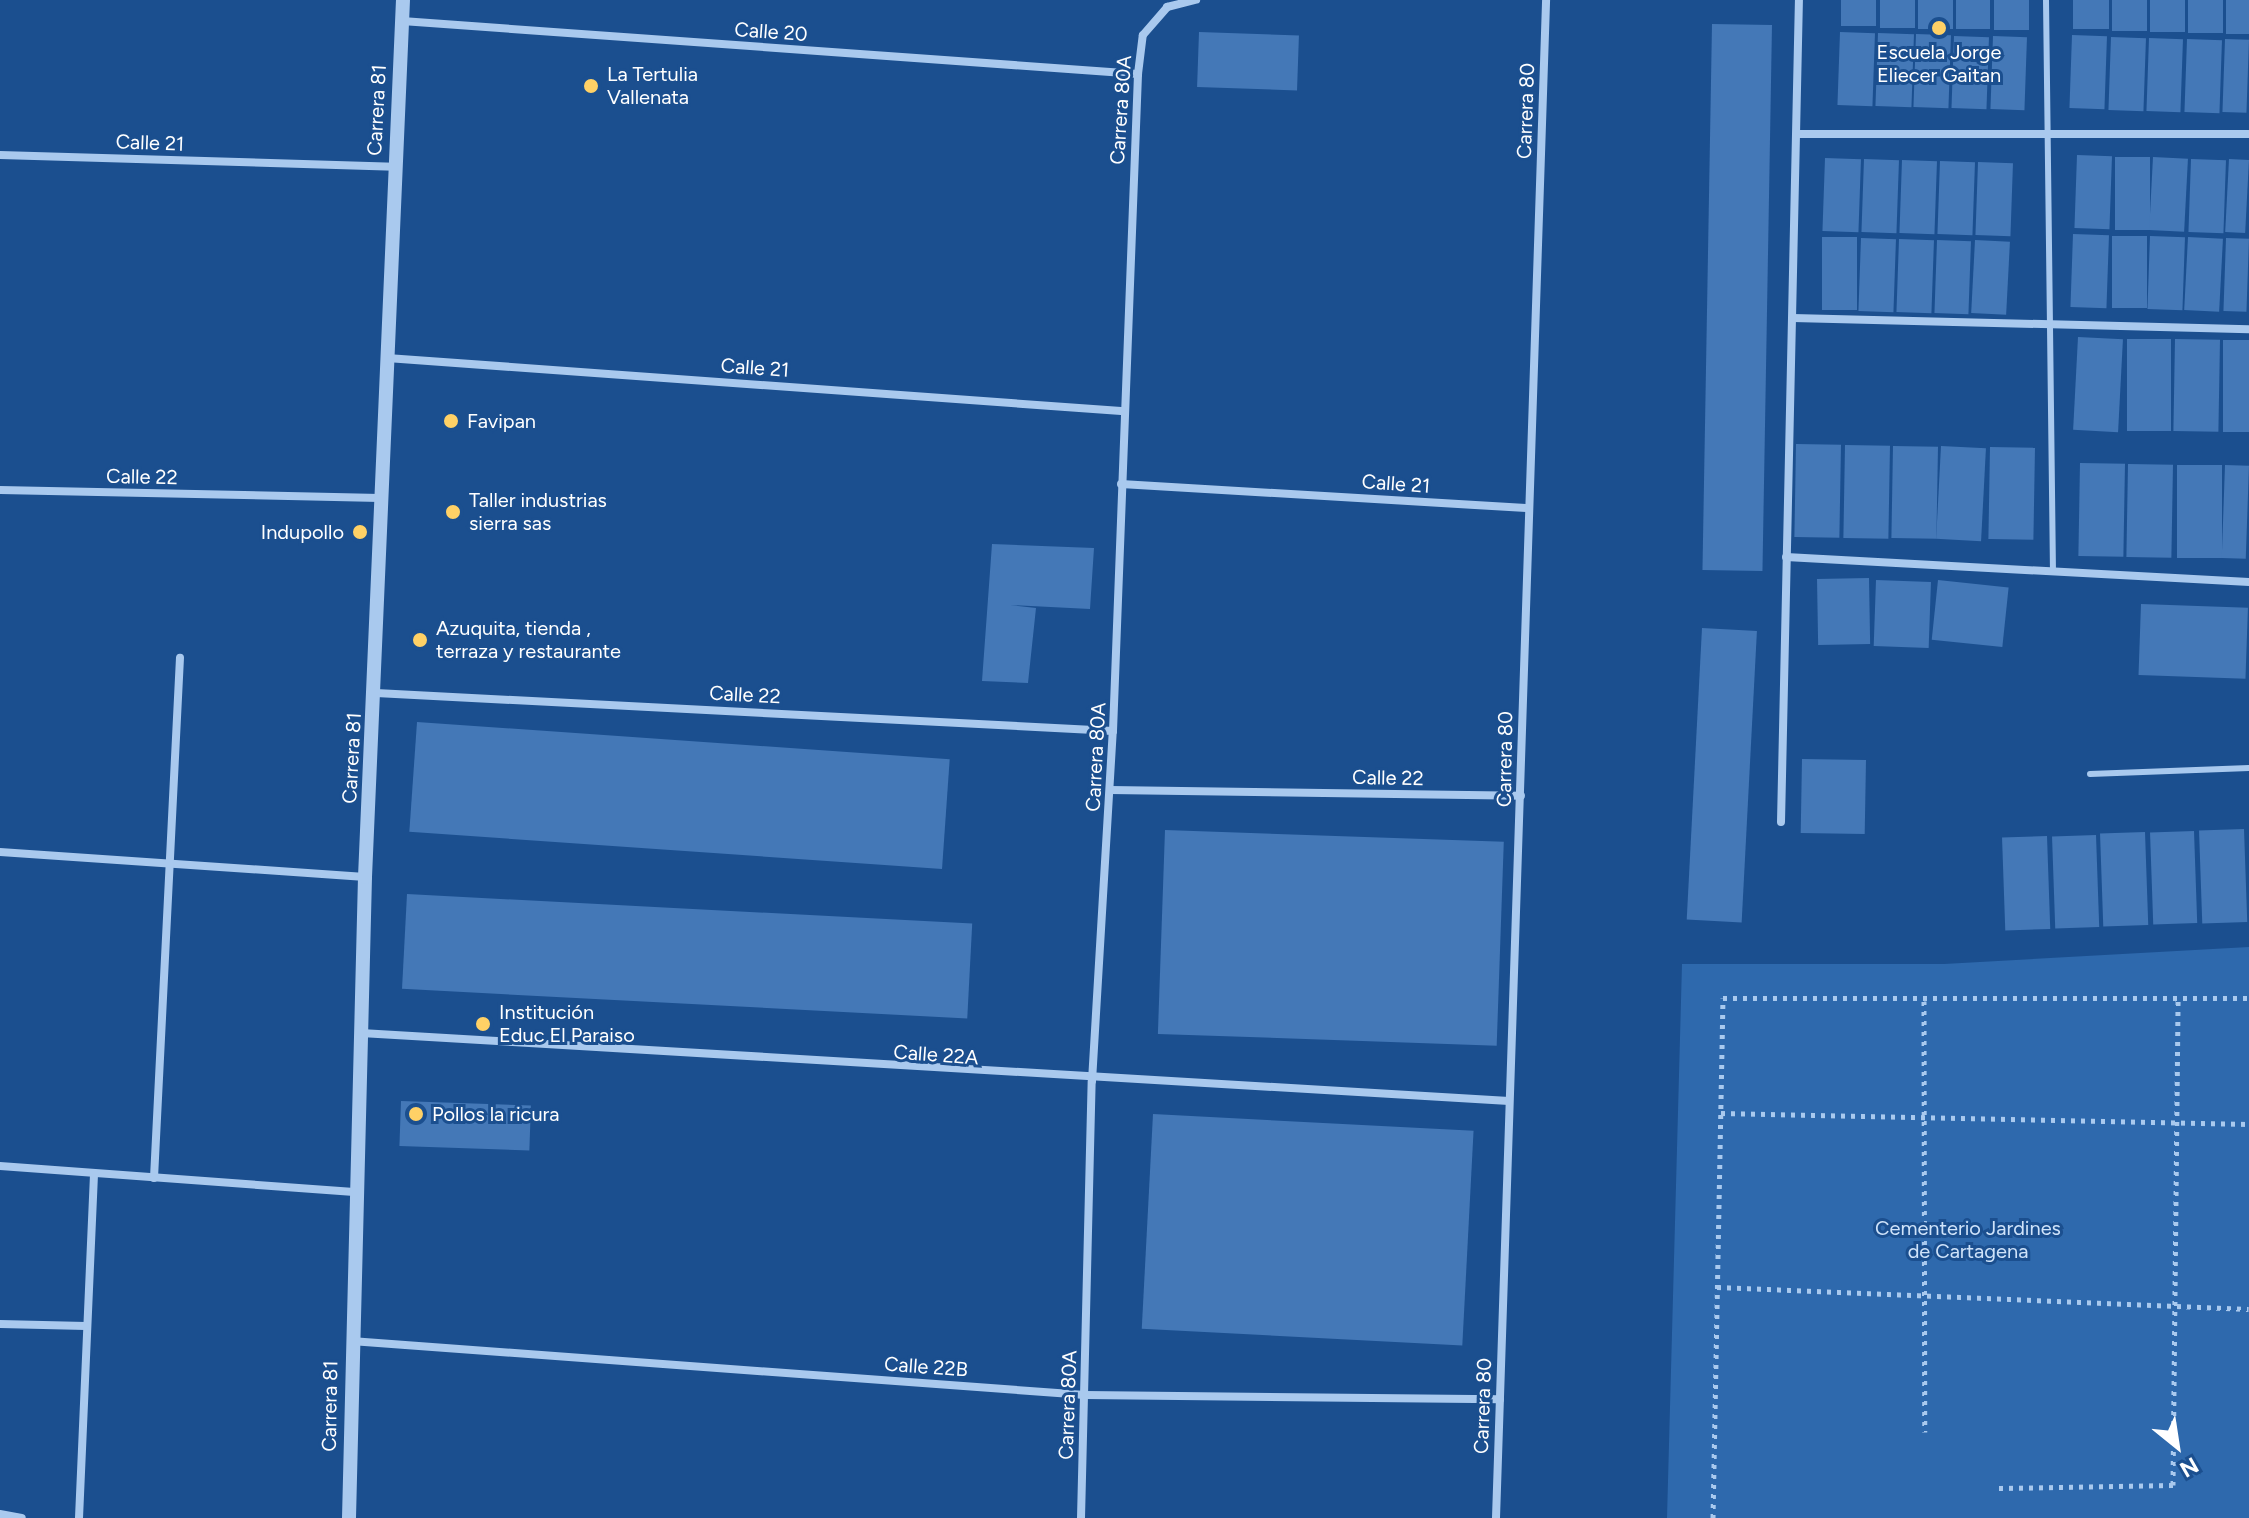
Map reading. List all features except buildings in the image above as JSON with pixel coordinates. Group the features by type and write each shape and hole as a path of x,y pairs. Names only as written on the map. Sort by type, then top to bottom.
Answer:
{"street":[{"name":"Carrera 81","path":"349,1518 354,1192 365,877 376,693 380,498 403,0"},
{"name":"Carrera 80A","path":"1081,1518 1092,1081 1113,731 1121,411 1138,74 1143,35 1167,7 1196,0"},
{"name":"Carrera 80","path":"1496,1518 1521,796 1526,508 1546,0"},
{"path":"1781,822 1799,0"},
{"name":"Calle 20","path":"402,21 1138,74"},
{"path":"1798,134 2249,134"},
{"name":"Calle 21","path":"0,155 394,167"},
{"path":"1793,318 2249,329"},
{"name":"Calle 21","path":"387,358 1121,411"},
{"name":"Calle 21","path":"1121,484 1526,508"},
{"name":"Calle 22","path":"0,490 380,498"},
{"path":"1786,557 2249,582"},
{"path":"154,1178 174,862 180,658"},
{"name":"Calle 22","path":"376,693 1113,731"},
{"name":"Calle 22","path":"1110,790 1521,796"},
{"path":"0,852 365,877"},
{"name":"Calle 22A","path":"361,1033 1092,1081 1509,1101"},
{"path":"0,1166 354,1192"},
{"path":"79,1518 94,1173"},
{"path":"0,1324 86,1326"},
{"name":"Calle 22B","path":"351,1341 1085,1395 1500,1399"},
{"path":"0,1514 22,1518"}],"lane":[{"path":"2046,0 2053,571"},
{"path":"2090,774 2249,768"}],"path":[{"path":"1713,1518 1723,998 1924,1001 2249,998"},
{"path":"1999,1488 2173,1485 2172,1307 2178,1123 2178,999"},
{"path":"1924,1001 1925,1432"},
{"path":"1721,1113 2249,1124"},
{"path":"1717,1287 1926,1299 2249,1309"}],"green space":[{"name":"Cementerio Jardines de Cartagena","path":"2249,947 2249,1518 1667,1518 1682,964 1944,964"}],"place":[{"name":"Escuela Jorge Eliecer Gaitan","path":"1939,28"},
{"name":"La Tertulia Vallenata","path":"591,86"},
{"name":"Favipan","path":"451,421"},
{"name":"Taller industrias sierra sas","path":"453,512"},
{"name":"Indupollo","path":"360,532"},
{"name":"Azuquita, tienda , terraza y restaurante","path":"420,640"},
{"name":"Institución Educ El Paraiso","path":"483,1024"},
{"name":"Pollos la ricura","path":"416,1114"}]}
